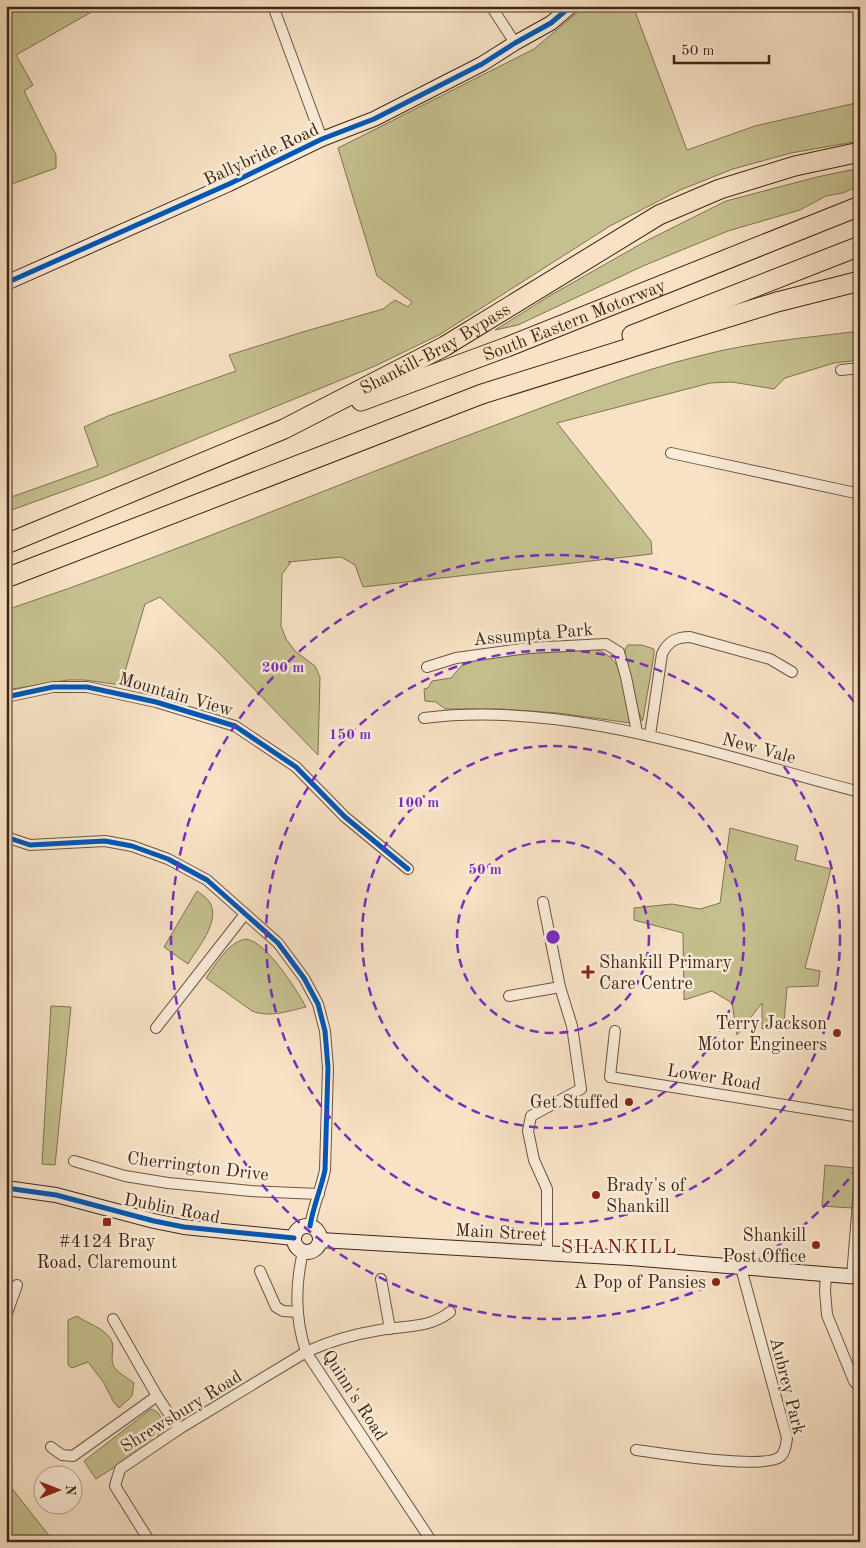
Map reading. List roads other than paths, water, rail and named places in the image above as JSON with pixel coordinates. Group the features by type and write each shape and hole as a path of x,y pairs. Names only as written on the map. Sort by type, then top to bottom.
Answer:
{"highway":[{"name":"Shankill-Bray Bypass","path":"6,544 284,429 445,346 659,215 720,189 795,166 860,152"},
{"name":"South Eastern Motorway","path":"284,429 507,347 860,206"},
{"name":"South Eastern Motorway","path":"482,394 860,246"},
{"path":"6,578 482,394 777,302 860,281"}],"main road":[{"name":"Ballybride Road","path":"6,283 229,184 322,140 374,119 482,64 550,23 571,6"},
{"name":"Dublin Road","path":"6,1188 56,1195 184,1227 294,1238"},
{"path":"310,1226 318,1232 320,1240 319,1245 314,1250 303,1252 297,1248 294,1238 299,1229 310,1226"},
{"name":"Main Street","path":"320,1240 547,1253 856,1277"}],"street":[{"path":"272,6 322,140"},
{"path":"491,6 515,43"},
{"path":"841,370 860,368"},
{"path":"671,454 860,494"},
{"path":"424,718 453,715 508,716 573,722 650,735 662,654 668,644 677,638 690,637 770,658 792,672"},
{"name":"Assumpta Park","path":"427,667 456,658 528,648 606,644 619,652 626,677 636,732"},
{"name":"Mountain View","path":"6,698 53,687 87,687 156,702 235,726 296,767 345,817 408,869"},
{"name":"New Vale","path":"650,735 860,792"},
{"path":"860,802 860,819"},
{"path":"6,837 30,846 105,841 132,846 168,859 207,880 278,943 304,978 318,1004 325,1031 328,1068 325,1170 310,1226"},
{"path":"543,902 560,987 572,1026 581,1089 531,1116 528,1131 534,1160 547,1189 547,1253"},
{"path":"156,1028 245,914"},
{"path":"509,996 560,987"},
{"name":"Lower Road","path":"615,1031 610,1077 860,1117"},
{"name":"Cherrington Drive","path":"74,1162 125,1176 168,1182 251,1191 319,1194"},
{"path":"856,1277 860,1176"},
{"name":"Quinn's Road","path":"303,1252 298,1277 298,1312 301,1337 306,1352 432,1542"},
{"name":"Aubrey Park","path":"636,1450 721,1461 755,1462 774,1460 781,1456 786,1448 787,1438 741,1268"},
{"path":"260,1270 276,1307 283,1311 298,1312"},
{"path":"826,1274 827,1315 854,1381 860,1388"},
{"path":"381,1278 390,1329"},
{"path":"6,1316 17,1285"},
{"name":"Shrewsbury Road","path":"150,1542 115,1486 120,1469 179,1429 306,1352 348,1337 439,1321 450,1312"},
{"path":"113,1318 157,1396 179,1429"},
{"path":"51,1447 62,1455 73,1456 157,1396"}],"place":[{"name":"Shankill Primary Care Centre","path":"588,972"},
{"name":"Terry Jackson Motor Engineers","path":"837,1033"},
{"name":"Get Stuffed","path":"629,1102"},
{"name":"Brady's of Shankill","path":"596,1195"},
{"name":"#4124 Bray Road, Claremount","path":"107,1222"},
{"name":"Shankill Post Office","path":"816,1245"},
{"name":"A Pop of Pansies","path":"716,1282"}],"district":[{"name":"SHANKILL","path":"619,1246"}]}
